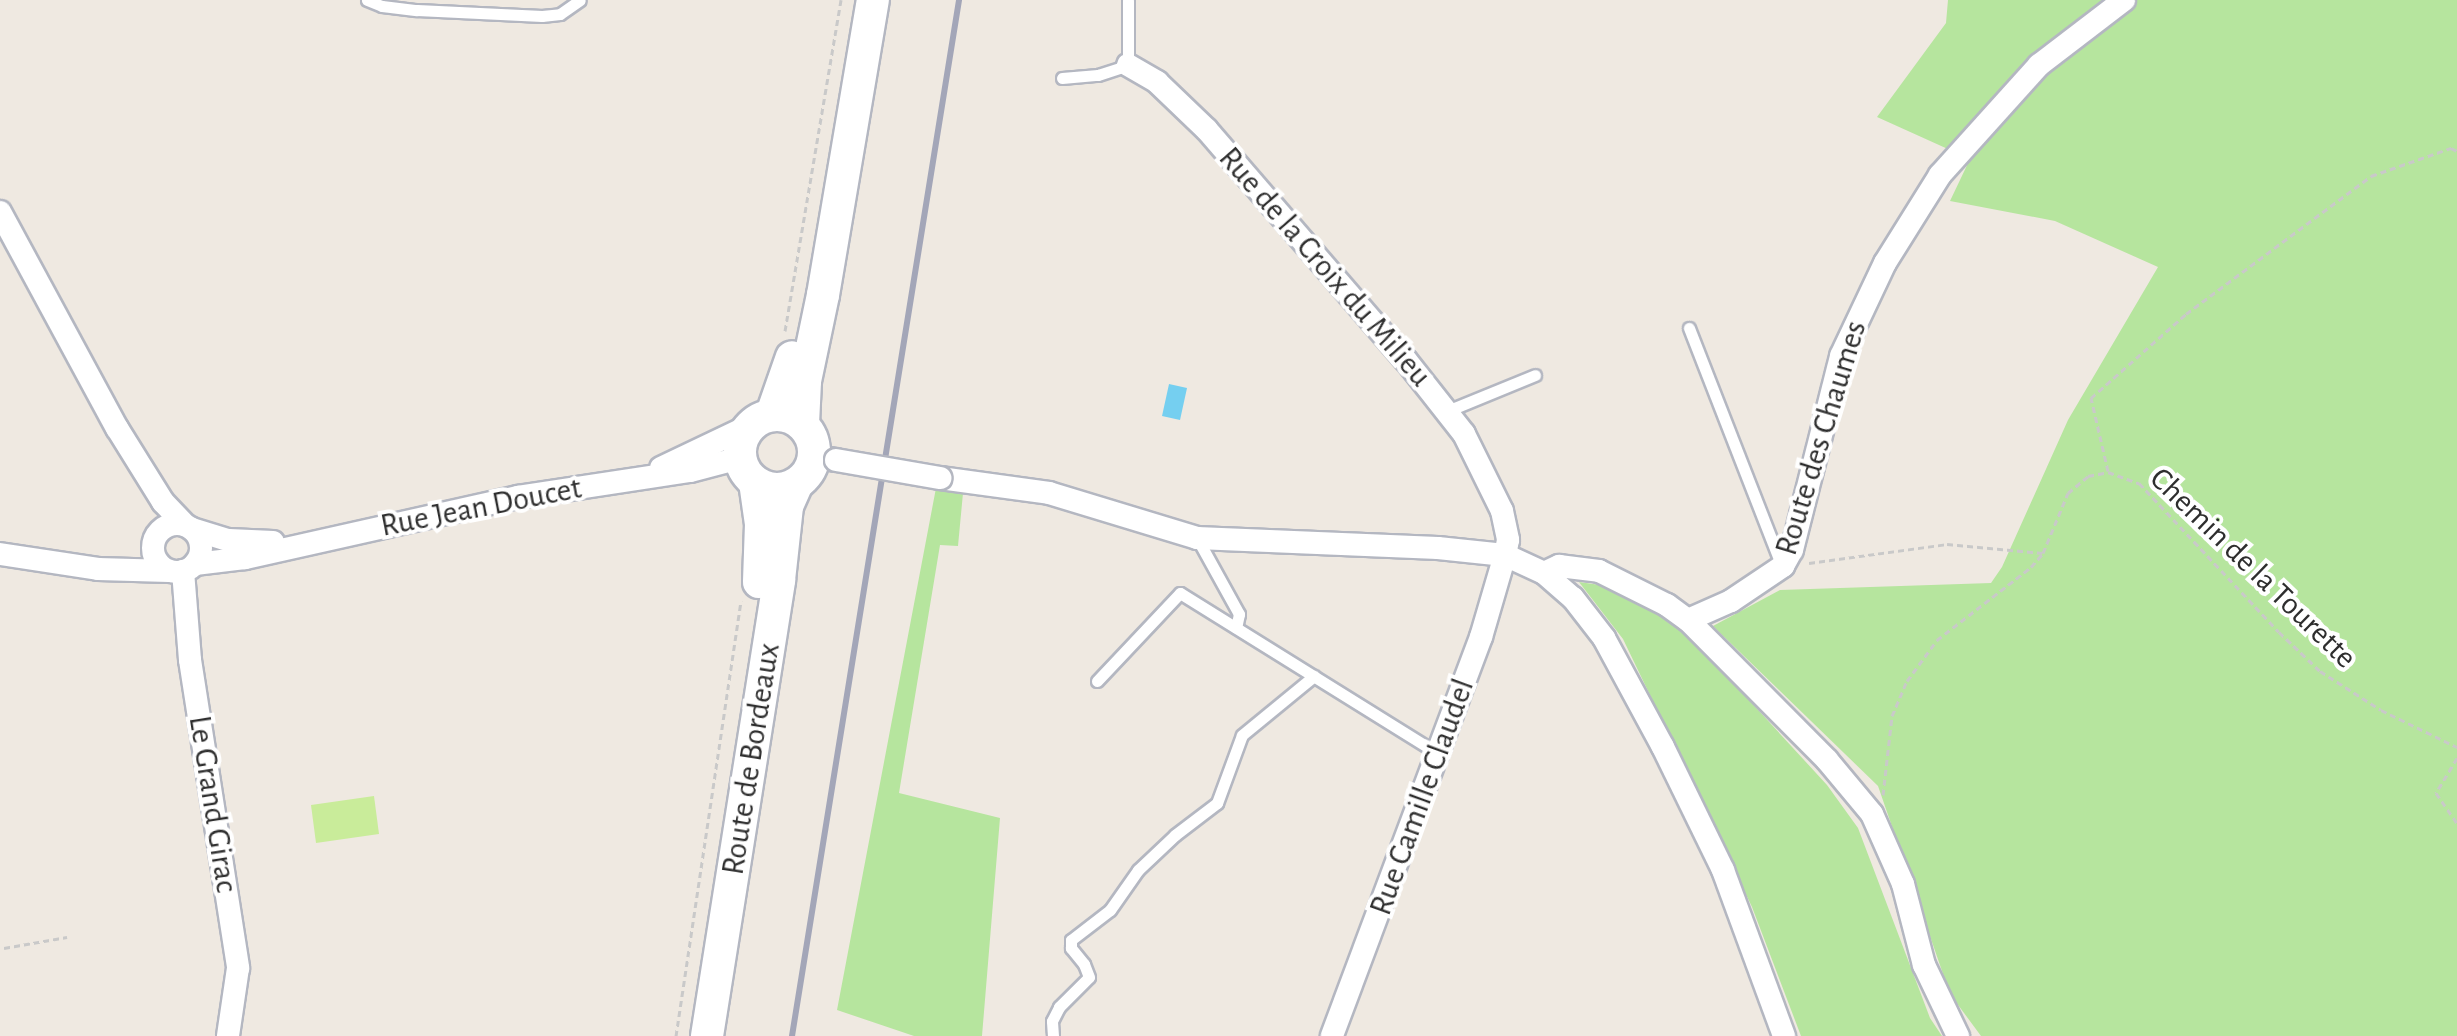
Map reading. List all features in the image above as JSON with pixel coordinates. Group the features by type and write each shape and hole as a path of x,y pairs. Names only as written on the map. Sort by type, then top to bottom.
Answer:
{"main road":[{"path":"761,420 794,417 811,433 826,458 812,467 797,484 775,489 748,472 741,443 761,420 796,343 855,0"},
{"path":"803,424 805,381 823,295 873,0"},
{"name":"Route de Bordeaux","path":"690,1036 753,635 761,524 748,472"},
{"name":"Route de Bordeaux","path":"707,1036 779,580 787,506 797,484"}],"street":[{"name":"Route des Chaumes","path":"1688,620 1731,601 1783,566 1792,550 1841,356 1885,263 1940,175 2029,76 2124,0"},
{"name":"Rue de la Croix du Milieu","path":"1128,65 1157,82 1207,130 1447,411 1464,434 1502,511 1508,540 1505,555"},
{"path":"0,212 117,428 163,502 188,527 201,550 182,568 157,562 155,541 117,428"},
{"name":"Rue Jean Doucet","path":"647,475 761,420"},
{"path":"826,458 1049,493 1197,538 1438,548 1505,555 1544,573 1573,598 1604,638 1663,747 1723,870 1784,1036"},
{"name":"Rue Jean Doucet","path":"0,554 98,569 182,568 245,558 518,497 647,475 690,471 732,460 748,472"},
{"path":"120,567 155,541 170,524 188,527"},
{"name":"Rue Jean Doucet","path":"188,527 229,540 315,540"},
{"name":"Rue Camille Claudel","path":"1332,1036 1439,755 1505,555"},
{"path":"1544,573 1559,566 1599,571 1667,605 1688,620 1827,760 1872,814 1903,884 1924,965 1958,1036"},
{"name":"Le Grand Girac","path":"182,568 190,660 238,968 228,1036"}],"lane":[{"path":"367,0 382,6 417,10 542,16 560,14 580,0"},
{"path":"1062,78 1098,75 1128,65 1128,0"},
{"path":"1689,328 1783,566"},
{"path":"1447,411 1535,375"},
{"path":"1197,538 1239,614 1236,628"},
{"path":"1097,681 1180,593 1439,755"},
{"path":"1053,1036 1052,1021 1059,1007 1089,977 1071,948 1071,940 1110,910 1138,870 1175,835 1217,803 1242,735 1314,676"}],"path":[{"path":"782,344 791,308 841,0"},
{"path":"2108,472 2091,398 2186,314 2371,176 2451,148 2457,151"},
{"name":"Chemin de la Tourette","path":"1872,814 1884,794 1892,716 1907,681 1937,640 2031,567 2043,553 2068,493 2088,476 2108,472 2139,483 2279,632 2320,671 2381,710 2457,747"},
{"path":"1783,566 1947,544 2043,553"},
{"path":"676,1036 742,595"},
{"path":"2457,758 2436,793 2457,823"},
{"path":"4,948 67,937"}],"green space":[{"path":"1948,0 2457,0 2457,1036 1981,1036 1950,994 1878,786 1713,626 1780,590 1991,583 2002,567 2068,420 2158,267 2055,221 1950,201 1970,159 1877,117 1946,23"},
{"path":"936,488 963,493 958,546 940,545 899,793 1000,818 982,1036 914,1036 837,1010"},
{"path":"1579,582 1600,585 1681,626 1827,785 1858,828 1930,1018 1942,1036 1801,1036 1752,907 1623,639"},
{"path":"374,796 379,834 316,843 311,805"}],"water":[{"path":"1169,384 1187,388 1180,420 1162,416"}],"railway":[{"path":"792,1036 959,0"}]}
